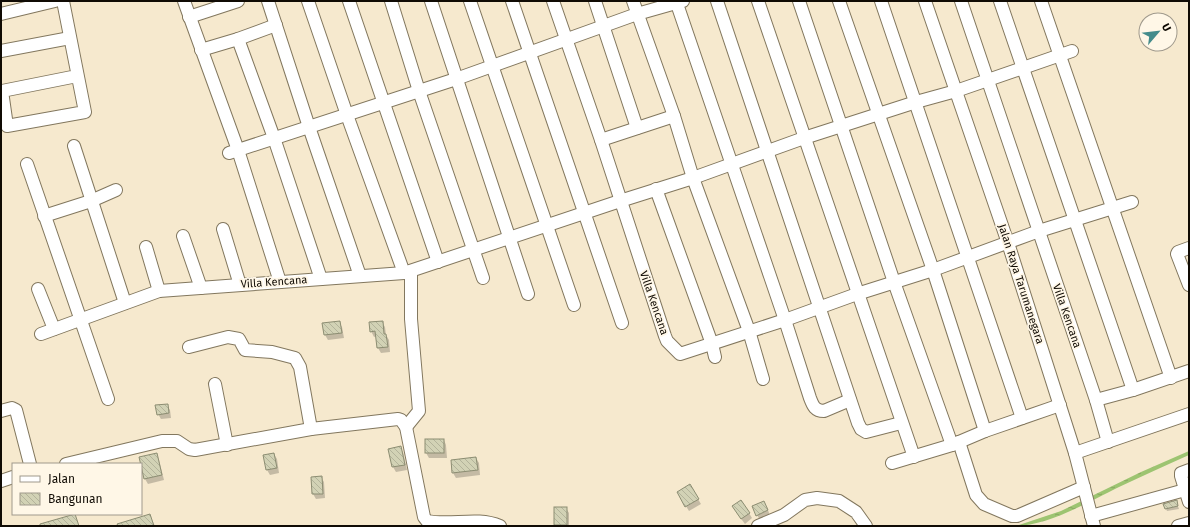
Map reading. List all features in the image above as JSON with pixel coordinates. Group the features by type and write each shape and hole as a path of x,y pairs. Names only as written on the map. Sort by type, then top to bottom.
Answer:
{"street":[{"path":"1,14 55,1"},
{"path":"63,1 85,112 8,126 2,91 77,76"},
{"path":"184,1 233,152 280,282"},
{"path":"268,1 360,276"},
{"path":"308,1 347,114 407,272 419,411 406,426"},
{"path":"349,1 385,102 438,262"},
{"path":"391,1 419,91 483,278"},
{"path":"431,1 528,294"},
{"path":"470,1 574,305"},
{"path":"512,1 622,323"},
{"name":"Villa Kencana","path":"553,1 601,140 664,336 680,354 932,270 1039,231 1132,202"},
{"path":"595,1 637,128"},
{"path":"633,1 674,116 693,178 749,331 763,379"},
{"path":"717,1 766,152 858,423 861,429 870,432 901,423"},
{"path":"758,1 901,423 914,457"},
{"path":"799,1 894,282 978,499 984,504 1012,516 1025,514 1085,490"},
{"path":"839,1 932,270 985,431"},
{"path":"881,1 1022,418"},
{"name":"Jalan Raya Tarumanegara","path":"925,1 1008,243 1075,453 1091,516"},
{"name":"Villa Kencana","path":"961,1 1096,400 1108,442"},
{"path":"1000,1 1133,390"},
{"path":"1040,1 1171,378"},
{"path":"189,17 231,2"},
{"path":"233,152 456,79 637,14 678,2 810,398 814,407 819,411 824,411 850,400"},
{"path":"201,50 238,39 276,25"},
{"path":"1,51 70,38"},
{"path":"238,39 274,138 321,279"},
{"name":"Villa Kencana","path":"41,334 159,291 407,272 693,178 804,138 916,102 956,91 1072,51"},
{"path":"601,140 674,116"},
{"path":"74,146 125,303"},
{"path":"26,164 108,399"},
{"path":"656,189 712,344 715,357"},
{"path":"44,216 91,201 116,190"},
{"path":"223,229 240,285"},
{"path":"183,236 201,288"},
{"path":"146,247 159,291"},
{"path":"1189,248 1178,252 1177,254 1189,285"},
{"path":"38,289 54,329"},
{"path":"188,347 228,336 239,339 246,350 272,352 295,358 300,367 311,429"},
{"path":"1096,400 1133,390 1189,371"},
{"path":"215,384 227,445"},
{"path":"892,463 956,443 985,431 1060,405"},
{"path":"1,411 12,408 16,410 30,463"},
{"path":"1075,453 1189,414"},
{"path":"70,463 162,441 177,441 192,450 311,429 398,419 401,420 406,426 424,517 427,521 479,521 490,522 500,526"},
{"path":"1189,470 1181,473 1189,502"},
{"path":"1,480 12,477"},
{"path":"1091,516 1185,490"},
{"path":"758,526 784,515 805,500 817,498 839,501 856,512 866,526"},
{"path":"1178,526 1189,523"}],"water":[{"path":"1189,451 1189,455 1069,512 1041,522 1016,526 1061,511 1141,472"}],"building":[{"path":"340,321 342,333 324,335 322,323"},
{"path":"383,321 384,334 386,334 388,347 377,348 375,331 370,332 369,322"},
{"path":"168,404 169,413 157,415 155,405"},
{"path":"425,439 444,439 444,453 425,453"},
{"path":"401,446 405,465 392,467 388,449"},
{"path":"157,453 162,475 144,479 142,463 140,463 139,457"},
{"path":"274,453 277,468 266,470 263,455"},
{"path":"476,457 478,470 452,473 451,460"},
{"path":"322,476 323,494 312,494 311,477"},
{"path":"690,484 699,499 685,507 677,492"},
{"path":"741,500 750,513 741,519 732,506"},
{"path":"1177,500 1178,506 1165,509 1163,504"},
{"path":"764,501 768,510 756,516 752,506"},
{"path":"554,507 567,507 567,525 554,525"},
{"path":"150,514 154,526 118,526 117,524"},
{"path":"75,515 79,526 40,526 40,524"}]}
